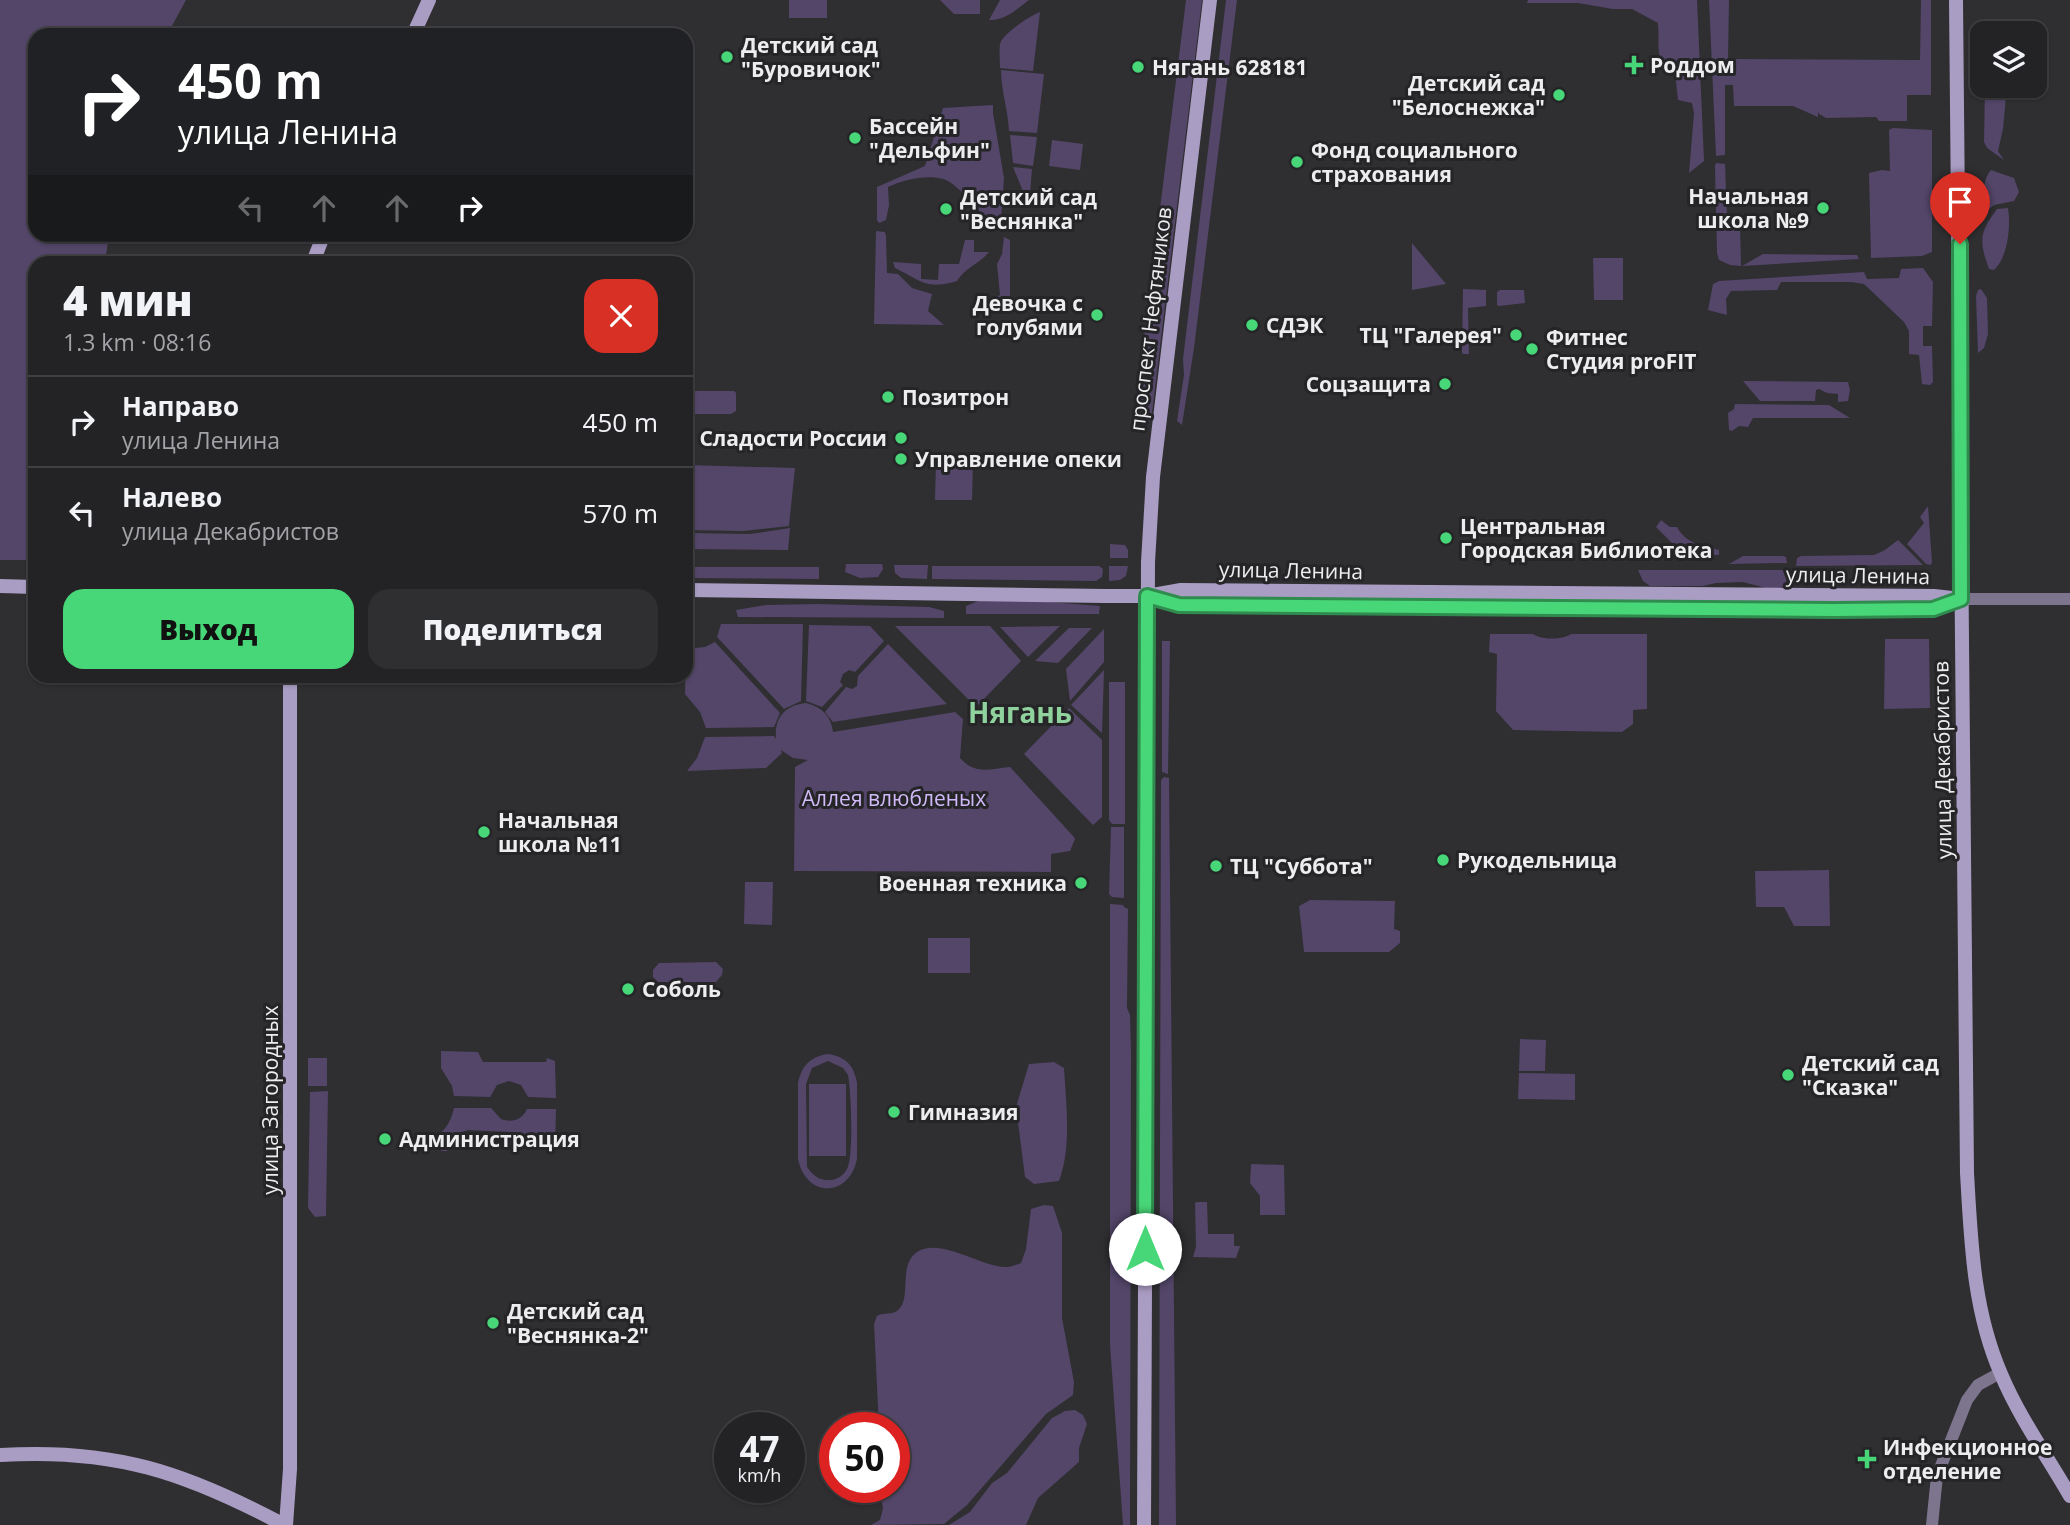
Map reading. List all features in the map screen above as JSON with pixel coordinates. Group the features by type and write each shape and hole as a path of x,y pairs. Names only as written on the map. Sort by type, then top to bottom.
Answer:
{"main road":[{"path":"416,28 429,0"},
{"name":"проспект Нефтяников","path":"1143,1525 1147,596 1153,477 1210,0"},
{"name":"улица Декабристов","path":"1956,0 1961,599 1971,1251 1981,1310 2000,1373 2070,1496"},
{"path":"0,586 28,587"},
{"name":"улица Ленина","path":"693,590 1147,596 1179,605 1445,599 1933,609 1961,599"},
{"name":"улица Загородных","path":"285,1525 290,1469 289,683"},
{"path":"0,1455 83,1455 168,1472 239,1501 285,1525"}],"street":[{"path":"1961,599 2070,599"},
{"path":"1932,1525 1937,1476 1962,1412 1978,1385 2000,1373"}],"green space":[{"path":"0,0 186,0 171,28 28,28 28,242 108,242 106,256 28,256 28,560 0,560"},
{"path":"789,0 827,0 827,18 789,18"},
{"path":"940,0 980,0 980,14 954,14"},
{"path":"1000,0 1029,0 1006,16 989,20"},
{"path":"1186,0 1202,0 1151,421 1143,422 1138,415 1142,353"},
{"path":"1226,0 1237,0 1182,425 1177,421 1184,375 1183,359"},
{"path":"1528,0 1697,0 1704,161 1689,173 1694,113 1692,103 1678,100 1675,73 1660,59 1658,23 1632,9 1578,3 1527,3"},
{"path":"1709,0 1729,0 1728,59 1920,60 1921,0 1931,0 1931,95 1907,95 1907,121 1879,121 1876,117 1826,118 1818,111 1818,117 1793,106 1734,106 1733,85 1725,85 1725,155 1716,156"},
{"path":"1040,12 1033,71 1000,68 1002,40 1017,25"},
{"path":"1001,70 1044,74 1037,133 1009,131"},
{"path":"1985,98 2006,98 1998,151 2004,160 1987,148 1984,142"},
{"path":"993,105 1004,178 1001,220 983,216 948,181 922,177 888,187 886,220 879,223 877,187 925,166 943,108"},
{"path":"1889,130 1932,130 1932,252 1922,256 1871,258 1869,173 1890,171"},
{"path":"1010,135 1037,137 1033,166 1013,163"},
{"path":"1052,140 1083,144 1080,170 1049,166"},
{"path":"1716,163 1725,164 1727,216 1740,224 1741,266 1719,260 1717,253"},
{"path":"1013,167 1032,169 1029,206"},
{"path":"1991,170 2014,178 2019,192 2014,201 1994,205 1989,209 1984,189"},
{"path":"2008,208 2009,232 2003,257 1994,270 1989,269 1982,244 1984,231 1997,209"},
{"path":"876,231 885,232 887,273 898,274 912,288 932,294 928,311 944,325 874,324"},
{"path":"1004,237 1010,240 1010,301 1000,302 996,297 1000,295 997,264 1002,254"},
{"path":"965,240 974,240 974,252 989,252 957,281 938,285 924,283 895,268 893,262 921,264 921,279 938,280 939,264 959,264"},
{"path":"1412,243 1416,248 1446,284 1412,290"},
{"path":"1763,254 1857,255 1859,259 1742,266"},
{"path":"1593,258 1623,258 1623,300 1594,300"},
{"path":"1923,268 1933,282 1932,326 1923,326 1923,346 1932,346 1933,382 1930,385 1922,384 1919,355 1909,354 1909,331 1904,322 1864,284 1781,282 1777,290 1731,291 1726,299 1727,315 1708,310 1713,284 1719,281 1864,272 1867,279 1899,278 1901,269"},
{"path":"1463,289 1486,290 1486,306 1468,308 1469,354 1462,352"},
{"path":"1981,289 1987,298 1988,334 1984,348 1978,353 1976,296"},
{"path":"1524,290 1525,303 1497,305 1497,292"},
{"path":"1743,381 1848,382 1850,390 1848,401 1838,402 1838,394 1819,389 1816,390 1815,401 1760,401"},
{"path":"695,391 734,391 736,411 731,414 695,414"},
{"path":"1735,404 1829,405 1850,418 1753,418 1748,427 1739,426 1732,431 1729,430 1728,413 1734,409"},
{"path":"936,462 973,462 972,500 935,500"},
{"path":"693,465 795,468 789,526 744,531 693,530"},
{"path":"1928,506 1931,565 1926,564 1907,544 1924,523 1920,517"},
{"path":"1661,520 1670,527 1677,527 1690,541 1719,550 1719,555 1669,554 1666,550 1672,543 1656,527"},
{"path":"790,528 788,550 693,549 693,533 750,534"},
{"path":"1898,540 1923,565 1796,566 1797,558 1801,556 1874,555"},
{"path":"1110,544 1125,545 1128,558 1110,558"},
{"path":"1743,556 1783,556 1786,557 1787,563 1729,564"},
{"path":"846,564 882,564 883,569 878,577 860,578 845,572"},
{"path":"894,565 928,565 927,579 901,578 895,573"},
{"path":"932,566 1099,566 1103,569 1102,577 1096,581 932,579"},
{"path":"1109,566 1128,566 1126,576 1120,580 1109,581"},
{"path":"693,567 819,567 819,579 693,578"},
{"path":"1638,570 1785,570 1787,579 1785,585 1780,588 1766,588 1743,582 1703,586 1650,586 1643,581"},
{"path":"988,597 1100,606 1099,614 966,614 966,606"},
{"path":"766,605 929,607 944,611 944,618 738,617 736,610"},
{"path":"721,624 803,624 801,701 784,709 717,637"},
{"path":"809,625 870,626 884,641 855,672 849,670 843,674 840,682 843,685 822,707 806,701"},
{"path":"895,626 990,626 1021,661 976,707"},
{"path":"1060,626 1028,657 1000,627"},
{"path":"1069,628 1092,628 1058,663 1035,661"},
{"path":"1104,629 1104,662 1070,701 1066,669"},
{"path":"1490,634 1533,634 1552,638 1571,634 1647,634 1647,709 1633,710 1633,724 1622,732 1513,730 1496,711 1497,654 1489,652"},
{"path":"1885,639 1929,639 1930,708 1884,709"},
{"path":"1162,641 1170,641 1168,774 1162,772"},
{"path":"715,642 780,713 774,727 706,728 700,712 685,694 685,683 693,683 693,648"},
{"path":"888,644 947,704 833,722 825,712 846,687 852,689 857,686 858,676"},
{"path":"1104,670 1102,733 1071,705"},
{"path":"1109,682 1125,682 1125,824 1112,824 1109,820"},
{"name":"Аллея влюбленых","path":"806,703 825,713 833,732 955,712 963,719 960,758 977,769 1010,767 1073,836 1075,839 1070,851 1051,854 1051,872 794,871 795,767 808,760 793,758 781,750 782,753 766,768 687,771 697,758 705,737 774,736 776,739 777,725 782,714 792,707"},
{"path":"1069,708 1102,740 1102,817 1093,825 1024,754"},
{"path":"1164,777 1169,778 1176,1525 1159,1525 1161,780"},
{"path":"1111,827 1124,827 1124,898 1112,897 1109,894"},
{"path":"1829,870 1830,926 1794,926 1784,907 1756,907 1755,871"},
{"path":"745,882 773,882 772,925 744,924"},
{"path":"1310,900 1395,901 1394,929 1400,931 1400,943 1389,952 1304,952 1299,906"},
{"path":"1110,904 1123,905 1128,909 1127,1008 1130,1015 1131,1053 1130,1525 1123,1525 1110,1345"},
{"path":"928,938 970,938 970,973 928,973"},
{"path":"716,962 723,969 716,982 658,982 653,977 653,970 659,963"},
{"path":"1520,1039 1546,1040 1545,1071 1519,1071"},
{"path":"441,1051 478,1052 483,1062 546,1062 547,1058 555,1061 556,1098 528,1097 521,1085 509,1081 497,1085 490,1097 454,1096 452,1086 441,1068"},
{"path":"828,1054 844,1060 854,1071 857,1083 857,1159 846,1181 828,1188 809,1181 798,1159 798,1083 808,1063","holes":["828,1061 843,1068 848,1075 850,1094 849,1162 840,1177 823,1180 807,1167 806,1084 812,1068"]},
{"path":"308,1058 327,1058 327,1086 308,1086"},
{"path":"1054,1062 1064,1068 1066,1154 1059,1181 1034,1184 1025,1177 1016,1107 1029,1064"},
{"path":"1519,1073 1575,1074 1575,1100 1518,1099"},
{"path":"809,1084 846,1084 846,1156 809,1156"},
{"path":"328,1091 326,1216 315,1217 308,1208 310,1092"},
{"path":"454,1108 491,1108 501,1119 509,1121 519,1118 527,1109 556,1109 555,1147 510,1145 510,1132 468,1130 456,1134 447,1151 441,1151 437,1135 448,1124"},
{"path":"1251,1164 1284,1165 1285,1215 1260,1215 1260,1196 1250,1183"},
{"path":"1197,1202 1207,1202 1208,1234 1234,1234 1234,1246 1240,1246 1236,1258 1193,1257 1196,1247"},
{"path":"1044,1205 1053,1206 1062,1233 1062,1318 1074,1382 1073,1395 1046,1414 967,1505 944,1524 871,1525 880,1520 882,1503 910,1503 910,1412 878,1412 874,1324 877,1316 895,1312 902,1306 908,1265 917,1252 926,1248 948,1250 1007,1267 1021,1263 1026,1249 1031,1209"},
{"path":"1075,1410 1083,1415 1087,1424 1079,1448 1079,1462 1038,1498 1026,1525 949,1525 970,1512 992,1483 1007,1473 1052,1418 1065,1411"}],"place":[{"name":"Детский сад \"Буровичок\"","path":"727,57"},
{"name":"Роддом","path":"1634,65"},
{"name":"Нягань 628181","path":"1138,67"},
{"name":"Детский сад \"Белоснежка\"","path":"1559,95"},
{"name":"Бассейн \"Дельфин\"","path":"855,138"},
{"name":"Фонд социального страхования","path":"1297,162"},
{"name":"Начальная школа №9","path":"1823,208"},
{"name":"Детский сад \"Веснянка\"","path":"946,209"},
{"name":"Девочка с голубями","path":"1097,315"},
{"name":"СДЭК","path":"1252,325"},
{"name":"ТЦ \"Галерея\"","path":"1516,335"},
{"name":"Фитнес Студия proFIT","path":"1532,349"},
{"name":"Соцзащита","path":"1445,384"},
{"name":"Позитрон","path":"888,397"},
{"name":"Сладости России","path":"901,438"},
{"name":"Управление опеки","path":"901,459"},
{"name":"Центральная Городская Библиотека","path":"1446,538"},
{"name":"Начальная школа №11","path":"484,832"},
{"name":"Рукодельница","path":"1443,860"},
{"name":"ТЦ \"Суббота\"","path":"1216,866"},
{"name":"Военная техника","path":"1081,883"},
{"name":"Соболь","path":"628,989"},
{"name":"Детский сад \"Сказка\"","path":"1788,1075"},
{"name":"Гимназия","path":"894,1112"},
{"name":"Администрация","path":"385,1139"},
{"name":"Детский сад \"Веснянка-2\"","path":"493,1323"},
{"name":"Инфекционное отделение","path":"1867,1459"}],"district":[{"name":"Нягань","path":"1020,712"}],"route":[{"path":"1145,1249 1147,596 1179,605 1834,610 1933,609 1961,599 1960,244"}]}
